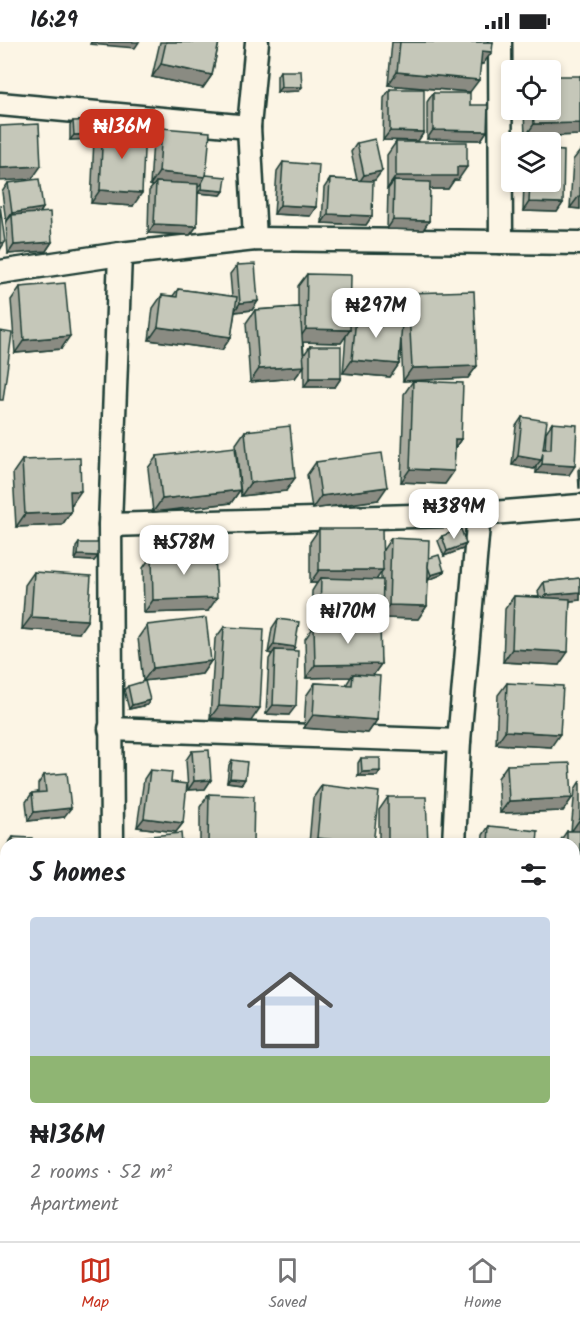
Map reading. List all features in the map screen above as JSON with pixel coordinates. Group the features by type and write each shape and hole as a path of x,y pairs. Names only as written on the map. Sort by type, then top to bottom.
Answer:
{"street":[{"path":"255,239 249,126 258,42"},
{"path":"500,42 501,242"},
{"path":"0,105 249,126"},
{"path":"0,272 120,254 255,239 580,243"},
{"path":"112,838 110,525 120,254"},
{"path":"110,525 479,514 580,507"},
{"path":"454,838 459,741 479,514"},
{"path":"110,729 459,741"}],"building":[{"path":"166,42 219,42 212,75 161,64"},
{"path":"400,42 493,42 492,52 482,51 479,80 397,72"},
{"path":"280,71 301,71 302,87 281,87"},
{"path":"561,76 580,76 580,123 534,124 534,120 561,120"},
{"path":"390,89 424,89 424,132 390,131"},
{"path":"433,93 470,93 470,105 488,105 487,131 433,130"},
{"path":"94,120 94,134 74,135 73,121"},
{"path":"39,124 41,166 0,168 0,126"},
{"path":"103,126 145,129 142,193 100,190"},
{"path":"162,128 210,132 206,177 159,172"},
{"path":"375,139 382,171 364,175 357,143"},
{"path":"396,142 467,142 467,167 457,167 457,176 396,176"},
{"path":"561,151 564,151 563,203 529,202 530,192 561,192"},
{"path":"283,162 319,165 316,207 280,205"},
{"path":"206,175 226,177 224,191 201,189"},
{"path":"39,179 43,208 12,213 8,183"},
{"path":"330,179 373,181 372,216 328,214"},
{"path":"394,181 430,182 429,221 393,220"},
{"path":"156,182 198,184 197,226 154,224"},
{"path":"0,205 5,242 0,243"},
{"path":"50,212 52,242 14,245 12,215"},
{"path":"255,264 258,301 240,303 237,265"},
{"path":"307,274 351,275 350,330 306,329"},
{"path":"65,283 70,336 24,340 20,287"},
{"path":"178,289 237,297 231,337 158,327 162,295 177,297"},
{"path":"474,291 477,366 412,368 408,293"},
{"path":"300,307 304,366 259,369 255,310"},
{"path":"357,307 376,309 375,320 402,323 399,364 352,360"},
{"path":"0,331 12,333 3,400 0,400"},
{"path":"310,346 341,346 341,378 310,378"},
{"path":"413,381 463,383 461,439 455,439 454,471 410,469"},
{"path":"522,417 547,421 543,449 551,449 552,423 577,425 575,466 542,464 543,453 541,460 518,456"},
{"path":"290,426 295,478 250,483 245,431"},
{"path":"235,447 240,490 162,499 157,456"},
{"path":"382,453 387,487 321,496 316,462"},
{"path":"80,458 81,491 70,491 71,512 25,514 22,460"},
{"path":"319,529 382,529 383,570 319,570"},
{"path":"461,529 466,544 447,551 442,536"},
{"path":"391,538 429,540 427,606 389,605"},
{"path":"79,543 98,543 98,556 78,555"},
{"path":"215,552 217,598 153,600 152,555"},
{"path":"439,555 444,571 431,575 428,567 429,558"},
{"path":"34,572 91,576 88,620 31,617"},
{"path":"321,578 383,580 382,617 320,615"},
{"path":"580,578 580,592 546,595 544,582"},
{"path":"514,596 570,599 568,652 512,649"},
{"path":"206,618 211,661 153,668 147,625"},
{"path":"278,619 299,622 295,647 274,644"},
{"path":"380,624 381,664 315,665 314,626"},
{"path":"224,627 264,629 260,708 219,706"},
{"path":"275,650 298,651 296,706 273,705"},
{"path":"353,674 380,676 377,720 313,715 315,683 352,685"},
{"path":"145,681 150,700 132,705 128,686"},
{"path":"507,683 563,686 560,734 505,731"},
{"path":"209,750 211,780 194,781 192,751"},
{"path":"361,758 380,758 380,771 362,772"},
{"path":"232,760 247,762 245,779 230,778"},
{"path":"570,763 572,798 509,801 507,765"},
{"path":"150,770 172,772 171,782 187,784 183,823 144,818"},
{"path":"67,773 71,808 34,812 32,793 46,792 44,775"},
{"path":"322,785 379,792 374,838 317,838"},
{"path":"209,794 254,796 253,838 208,838"},
{"path":"388,797 426,797 428,838 388,838"},
{"path":"489,826 538,831 537,838 488,838"},
{"path":"567,831 580,831 580,838 567,838"},
{"path":"181,833 181,838 130,838"}]}
